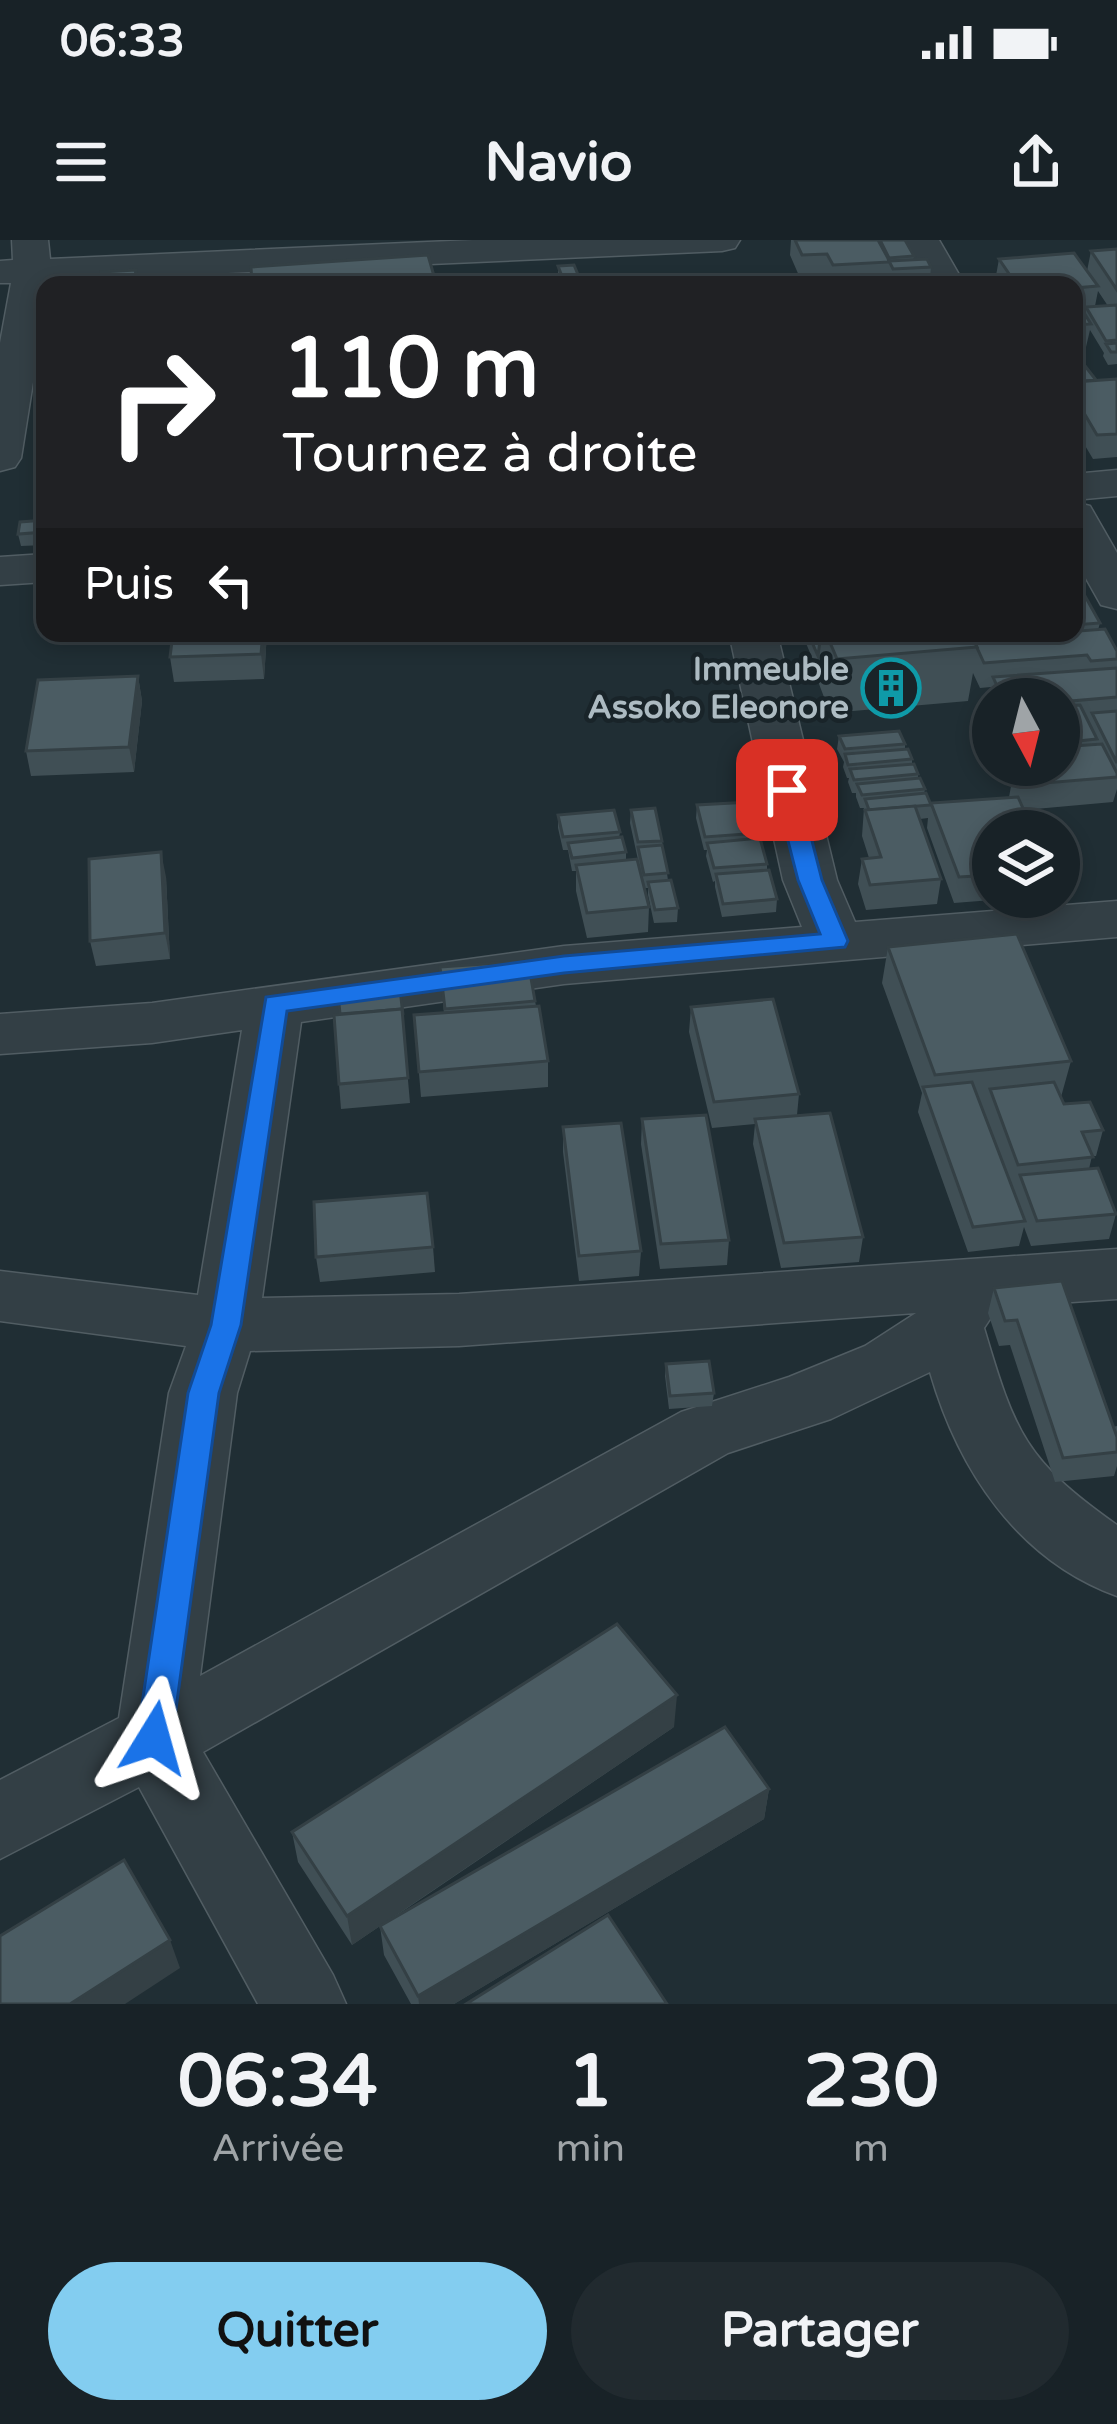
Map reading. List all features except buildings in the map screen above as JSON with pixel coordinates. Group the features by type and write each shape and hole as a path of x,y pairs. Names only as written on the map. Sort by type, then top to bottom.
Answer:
{"street":[{"path":"0,458 29,379 21,261 722,240"},
{"path":"921,240 941,276"},
{"path":"608,243 622,276"},
{"path":"1083,486 1117,483"},
{"path":"1083,532 1117,595"},
{"path":"0,572 36,569"},
{"path":"755,642 810,880 836,941"},
{"path":"0,1034 152,1023 564,965 1117,919"},
{"path":"275,1003 226,1325 203,1393 154,1738 304,2004"},
{"path":"0,1296 226,1325 963,1306 1117,1274"},
{"path":"963,1306 977,1417 1000,1463 1062,1525 1117,1565"},
{"path":"0,1821 705,1432 806,1399 887,1365 963,1306"}],"place":[{"name":"Immeuble Assoko Eleonore","path":"891,688"}],"route":[{"path":"154,1738 203,1393 226,1325 275,1003 564,965 836,941 810,880 787,790"}]}
